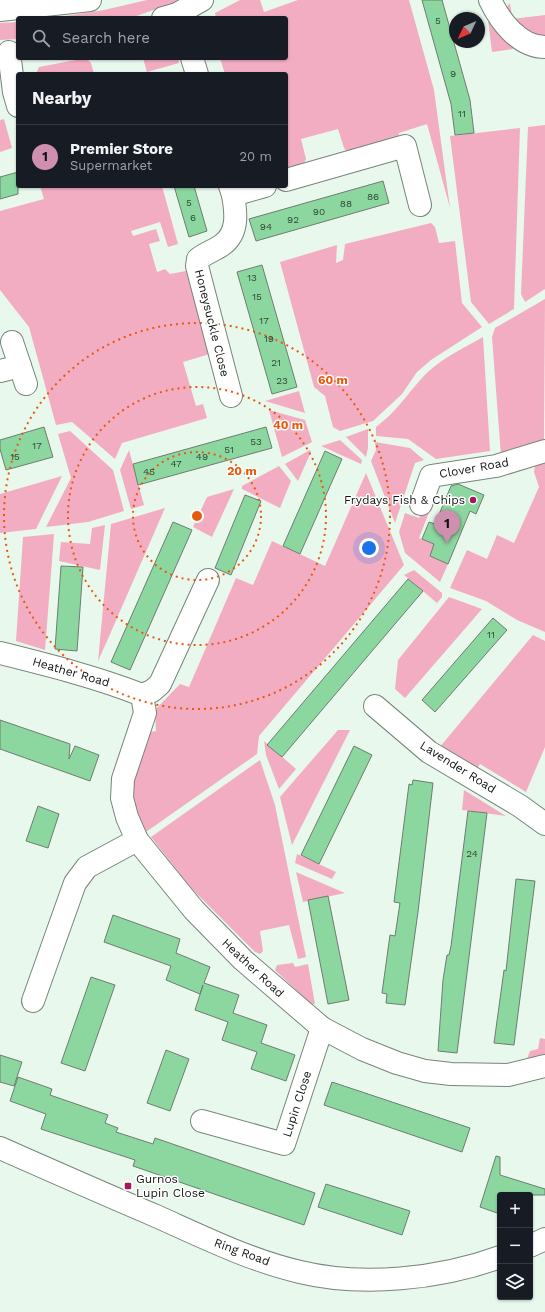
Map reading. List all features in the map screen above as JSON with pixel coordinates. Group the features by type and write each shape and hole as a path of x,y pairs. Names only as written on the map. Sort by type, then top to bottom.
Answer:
{"street":[{"path":"0,10 90,0"},
{"path":"175,16 202,0"},
{"path":"490,0 506,26 526,43 538,47 545,47"},
{"path":"9,52 16,99"},
{"path":"193,60 196,72"},
{"path":"288,179 405,146 420,205"},
{"name":"Honeysuckle Close","path":"231,396 197,266 198,259 222,245 230,237 236,211 232,190 248,188"},
{"path":"12,342 15,374"},
{"name":"Clover Road","path":"421,504 431,476 496,466 545,451"},
{"path":"142,695 152,691 160,684 208,580"},
{"name":"Heather Road","path":"0,653 45,664 121,687 142,695 145,713 127,764 123,779 122,798 127,817 137,840 194,910 232,949 283,996 322,1028 362,1049 397,1063 425,1071 451,1074 508,1075 545,1066"},
{"name":"Lavender Road","path":"374,706 429,752 520,806 545,824"},
{"path":"33,1001 75,883 87,867 137,840"},
{"name":"Lupin Close","path":"202,1121 284,1144 322,1028"},
{"name":"Ring Road","path":"0,1148 243,1254 300,1272 346,1279 398,1278 450,1271 497,1258"},
{"path":"533,1245 545,1239"}],"shaded area":[{"path":"147,0 181,0 137,16 66,16 104,10"},
{"path":"240,0 260,0 264,12 298,0 409,0 434,90 450,208 427,124 399,133 398,138 347,152 344,148 338,129 301,139 306,159 304,163 288,168 288,72 224,72 221,60 288,60 288,16 216,16 215,13"},
{"path":"510,3 512,19 545,15 545,38 526,33 512,20 505,9"},
{"path":"488,20 500,35 512,44 513,49 492,52"},
{"path":"16,22 16,39 0,40 0,23"},
{"path":"76,60 88,60 91,63 93,72 37,72 39,67"},
{"path":"144,60 178,60 179,63 147,72"},
{"path":"4,119 12,148 0,152 0,120"},
{"path":"545,125 545,289 525,302 521,294 528,127"},
{"path":"520,128 514,309 489,324 471,302 450,136"},
{"path":"41,188 163,188 178,244 168,247 160,222 131,231 133,236 156,229 160,241 149,244 157,272 165,269 170,274 186,271 210,354 183,362 196,406 203,404 207,418 122,443 115,459 72,422 56,425 29,327 0,290 0,211 44,199"},
{"path":"431,223 435,227 439,243 455,241 462,303 482,327 431,360 417,372 402,394 373,421 340,431 333,427 325,396 314,387 280,262 337,245 336,263 343,260 345,244"},
{"path":"545,299 544,441 501,456 492,337 495,328"},
{"path":"483,337 490,451 436,459 408,439 376,436 376,427 395,410 428,372 451,355"},
{"path":"299,391 305,413 265,401"},
{"path":"269,410 305,420 312,442 282,457"},
{"path":"368,429 368,448 366,457 346,437"},
{"path":"70,431 113,470 124,511 88,522 46,527 71,478 58,434"},
{"path":"340,440 362,460 361,464 321,446"},
{"path":"375,442 410,448 424,460 415,463 395,523 371,461 376,450"},
{"path":"129,450 144,505 131,509 120,470"},
{"path":"310,450 311,452 298,481 285,464"},
{"path":"545,459 545,632 517,620 486,601 450,588 467,550 487,559 497,535 514,543 539,487 534,472 535,466"},
{"path":"279,466 291,481 280,508 242,489 242,486"},
{"path":"366,473 404,565 259,736 257,754 146,832 131,807 135,763 150,732 156,731 155,710 180,684 189,687 236,578 253,585 272,541 325,566"},
{"path":"62,476 36,529 0,533 0,494"},
{"path":"234,489 212,537 193,527 207,497"},
{"path":"165,508 107,641 98,661 111,524"},
{"path":"430,510 419,538 434,544 430,556 448,564 440,582 405,553 399,532 405,513 419,518 422,511"},
{"path":"105,525 100,570 59,561 61,542 90,544 92,528"},
{"path":"54,534 45,650 16,641 23,537"},
{"path":"414,570 442,593 442,597 437,603 404,575"},
{"path":"449,597 482,609 405,698 395,689 398,660"},
{"path":"533,635 545,641 545,747 526,792 480,764 476,770 439,748"},
{"path":"338,730 350,730 292,845 280,797"},
{"path":"264,741 296,769 279,789 266,755"},
{"path":"260,760 275,805 306,957 298,959 289,925 260,931 263,951 260,954 255,952 191,888 151,837"},
{"path":"464,790 506,816 462,810"},
{"path":"297,854 336,872 332,879 295,863"},
{"path":"296,872 345,893 303,902"},
{"path":"293,963 295,967 308,964 315,1004 311,1004 275,970 277,965"},
{"path":"540,1038 545,1039 545,1054 527,1059 530,1051 538,1049"}],"building":[{"path":"422,0 442,0 449,25 449,48 455,48 470,100 474,133 455,135 451,104"},
{"path":"16,173 16,188 18,188 18,194 0,199 0,177"},
{"path":"383,181 389,203 256,241 249,219"},
{"path":"175,188 195,188 207,231 189,237"},
{"path":"262,265 297,387 272,394 237,272"},
{"path":"44,427 53,457 6,470 0,449 0,440"},
{"path":"266,427 272,448 138,485 133,464"},
{"path":"325,451 342,459 300,554 283,546"},
{"path":"458,484 484,495 476,514 470,511 448,564 430,556 434,544 422,539 429,522 435,524 451,486"},
{"path":"245,495 261,501 231,575 215,568"},
{"path":"173,522 192,530 130,670 111,662"},
{"path":"61,566 83,567 77,651 55,649"},
{"path":"408,579 423,591 282,757 267,745"},
{"path":"493,618 507,630 435,712 422,700"},
{"path":"0,720 70,744 69,759 75,746 99,755 90,781 0,749"},
{"path":"354,746 372,755 319,864 301,855"},
{"path":"413,780 433,783 418,912 405,1005 386,1003 387,994 382,993 390,935 395,936 400,903 394,902 409,784 412,785"},
{"path":"38,806 59,814 48,848 26,841"},
{"path":"468,811 487,813 457,1053 438,1051 443,980 447,955 449,955 451,946"},
{"path":"516,879 535,881 514,1045 494,1043 504,970 506,971"},
{"path":"328,896 349,1000 328,1004 308,900"},
{"path":"113,915 180,939 176,953 210,967 204,983 239,995 233,1013 267,1025 261,1043 295,1055 286,1081 251,1069 257,1052 222,1040 228,1022 195,1010 203,985 200,994 166,980 171,966 104,942"},
{"path":"91,977 115,985 85,1071 61,1063"},
{"path":"166,1050 189,1059 170,1111 147,1103"},
{"path":"0,1055 22,1062 14,1086 0,1082"},
{"path":"18,1077 52,1089 50,1095 108,1115 105,1123 118,1128 116,1132 153,1144 155,1138 315,1193 304,1225 133,1166 135,1160 41,1129 46,1114 10,1101"},
{"path":"332,1082 470,1128 462,1152 324,1105"},
{"path":"496,1156 500,1157 500,1175 545,1189 545,1195 533,1195 533,1192 497,1192 497,1213 480,1207"},
{"path":"326,1184 410,1211 402,1235 318,1207"}],"place":[{"name":"Frydays Fish & Chips","path":"473,500"},
{"name":"Premier Store","path":"447,543"},
{"name":"Gurnos Lupin Close","path":"128,1186"}]}
